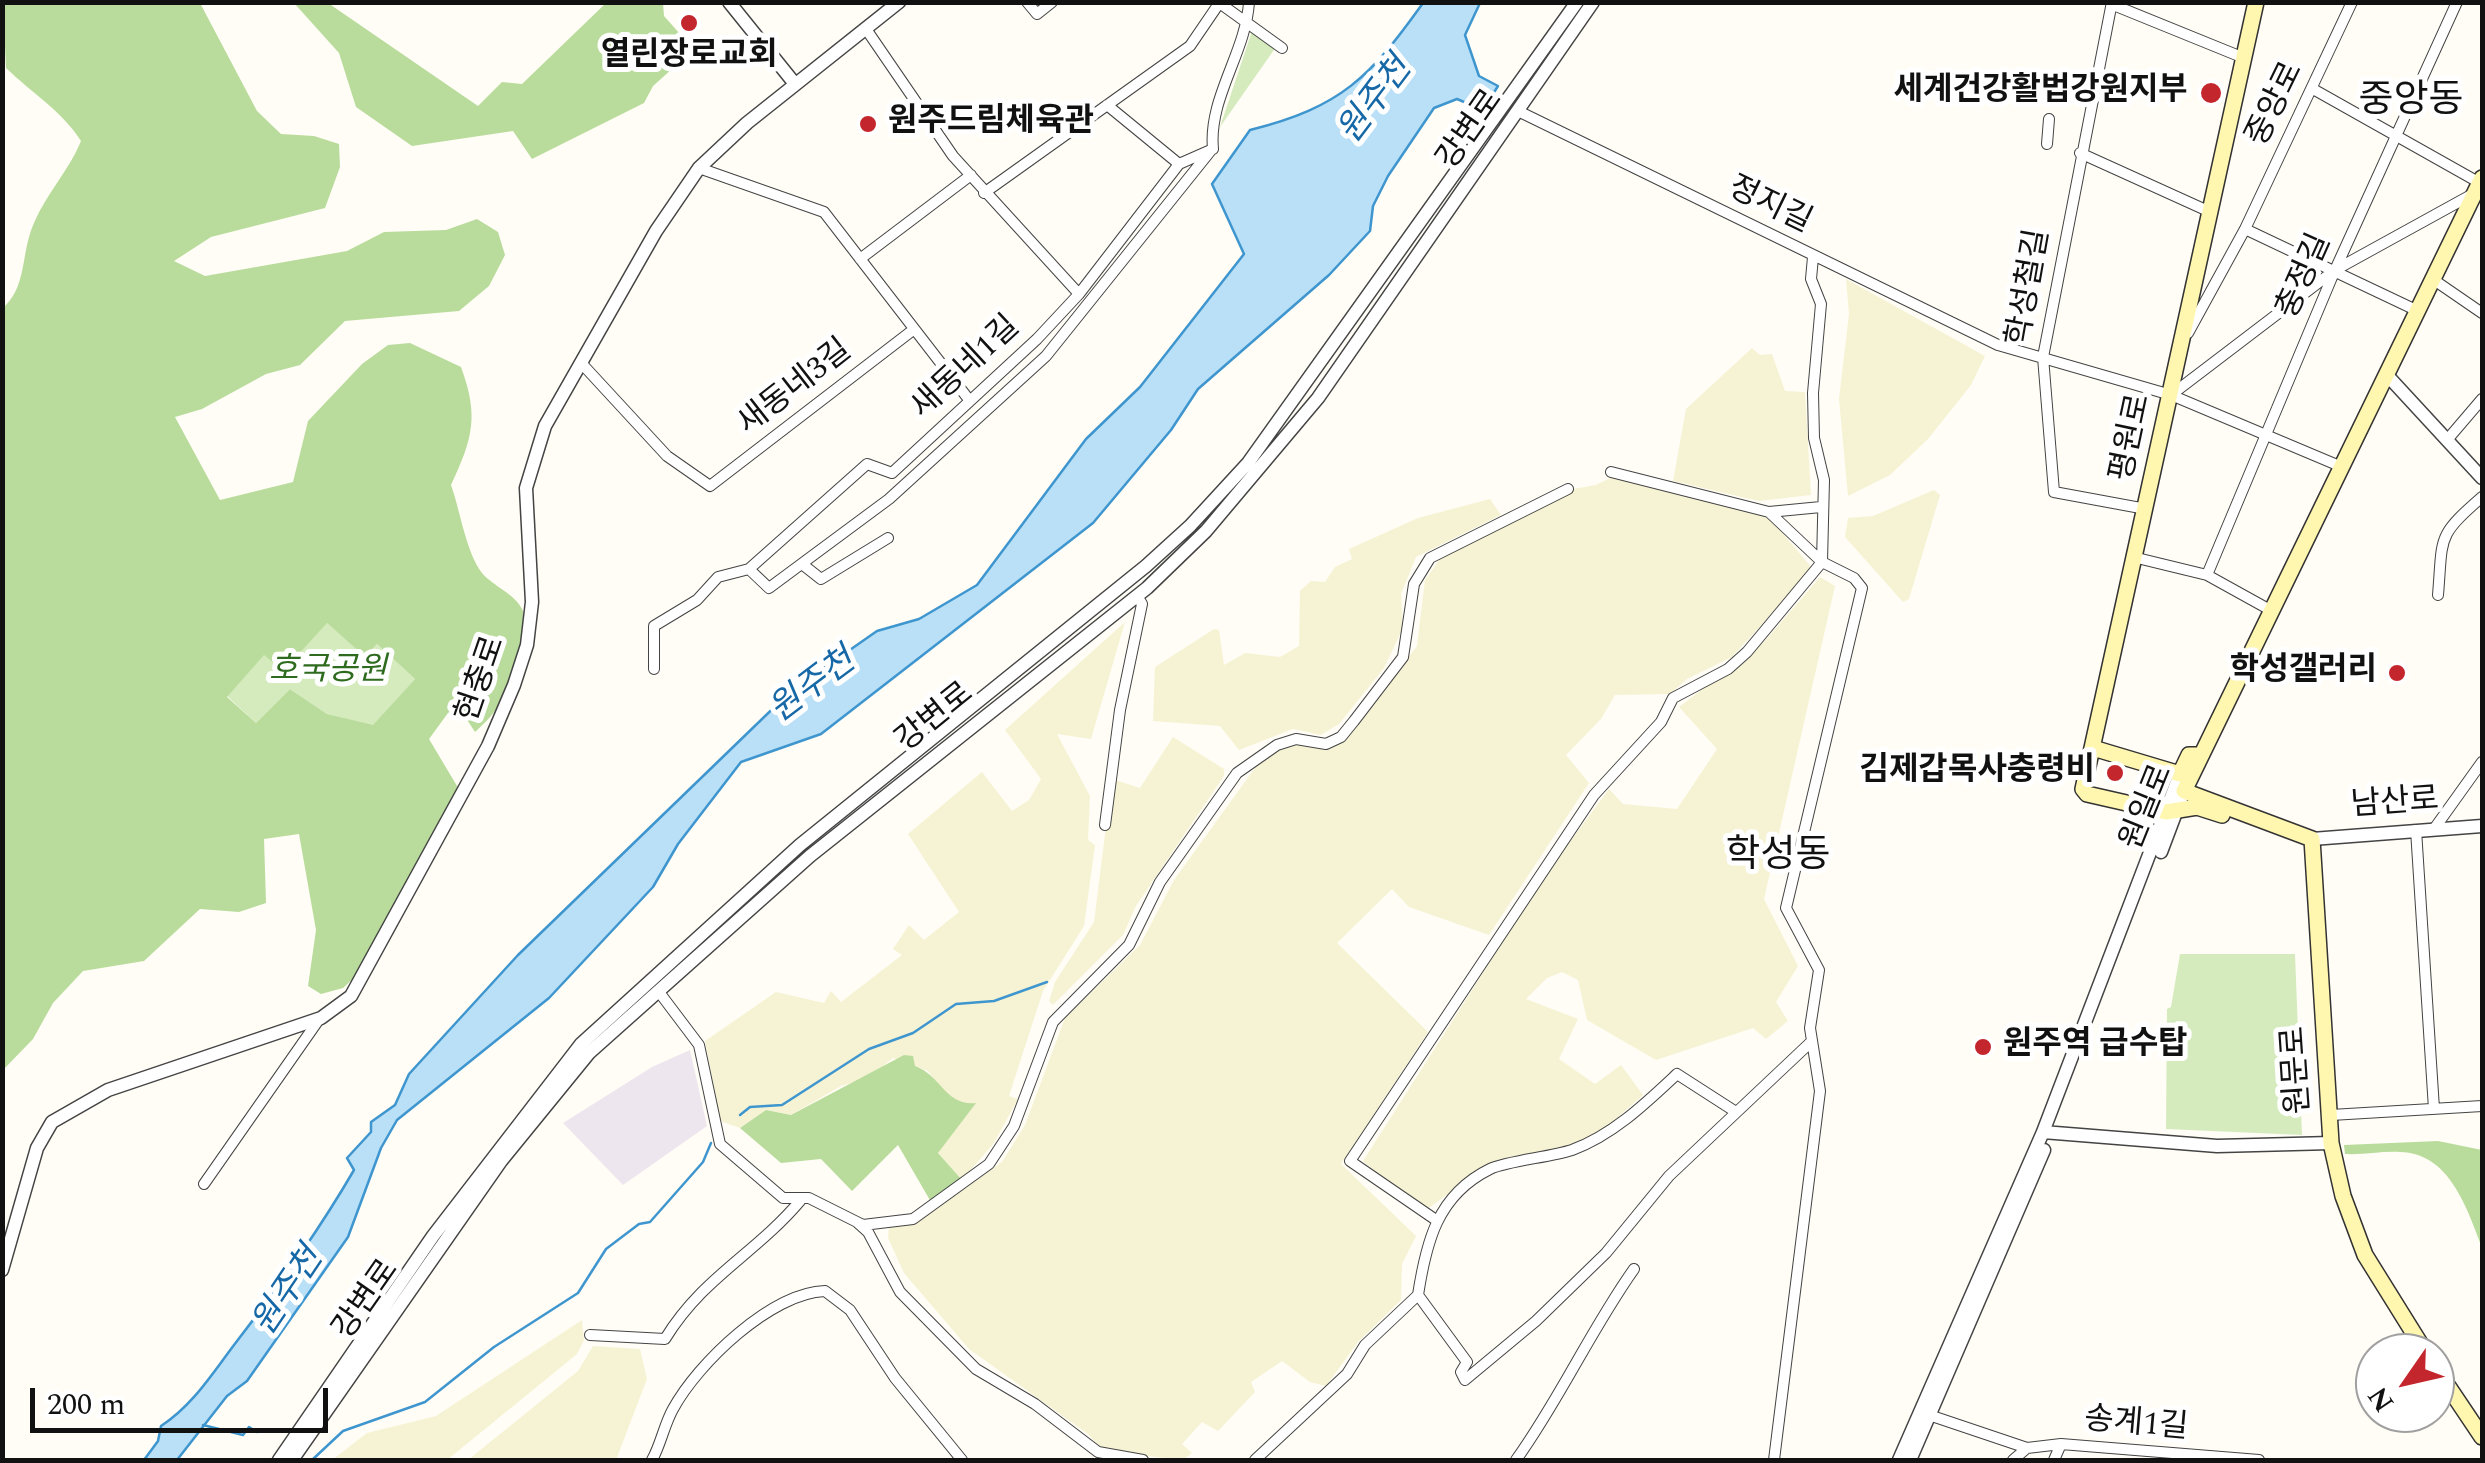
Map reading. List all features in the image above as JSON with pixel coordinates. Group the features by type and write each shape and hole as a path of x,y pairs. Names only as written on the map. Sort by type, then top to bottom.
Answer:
{"main road":[{"name":"평원로","path":"2172,812 2084,792 2256,2"},
{"name":"원일로","path":"2182,782 2201,755 2480,188"},
{"path":"2092,748 2182,782 2239,815 2312,838"},
{"path":"2172,812 2197,807 2231,818 2239,815"},
{"name":"원문로","path":"2312,838 2331,1143 2343,1196 2365,1255 2414,1333"},
{"path":"2455,1397 2482,1437"}],"street":[{"path":"729,2 795,84"},
{"name":"현충로","path":"2,1270 37,1148 52,1122 108,1090 321,1018 351,996 379,952 488,746 514,685 527,645 532,602 526,488 532,458 545,426 656,231 700,168 795,84 899,2"},
{"path":"1028,2 1037,14 1052,2"},
{"path":"750,569 769,588 889,498 1046,356 1213,148 1211,125 1248,22 1249,2"},
{"name":"강변로","path":"292,1460 501,1161 589,1053 810,856 1137,596 1206,532 1284,440 1512,108 1578,2"},
{"name":"강변로","path":"279,1460 500,1144 582,1044 648,979 800,845 1190,526 1248,462 1593,2"},
{"name":"중앙로","path":"2180,347 2245,229 2352,2"},
{"name":"충정길","path":"2207,575 2335,270 2457,2"},
{"path":"984,192 1190,46 1219,3 1282,48"},
{"path":"2111,3 2244,58"},
{"name":"학성철길","path":"2111,3 2043,357 2054,492 2146,509"},
{"path":"866,29 984,192 1079,294"},
{"path":"2171,395 2335,270 2480,188 2313,89"},
{"path":"1106,105 1179,164"},
{"name":"정지길","path":"1512,108 1998,346 2171,395 2342,467"},
{"path":"2046,144 2049,120"},
{"name":"새동네1길","path":"654,669 654,626 697,600 718,577 750,569 867,464 892,473 1079,294 1179,164 1213,148"},
{"path":"2080,153 2208,212"},
{"path":"700,168 824,212 970,402"},
{"path":"860,259 971,175"},
{"path":"2245,229 2418,311"},
{"path":"1436,1220 1350,1161 1594,795 1661,722 1673,698 1728,668 1748,652 1822,562 1824,480 1814,438 1813,393 1820,304 1810,280 1812,257"},
{"path":"2434,280 2482,313"},
{"name":"새동네3길","path":"583,365 666,456 710,486 912,330"},
{"path":"2386,374 2482,478"},
{"path":"2447,440 2482,399"},
{"path":"1611,472 1770,512 1821,507"},
{"path":"590,1335 665,1340 688,1302 769,1234 800,1201 808,1198 863,1224 913,1219 989,1164 1014,1126 1053,1022 1129,945 1160,882 1238,773 1277,745 1296,738 1326,744 1340,737 1402,656 1414,584 1430,558 1568,490"},
{"path":"2438,595 2441,539 2447,528 2482,497"},
{"path":"1770,512 1822,562 1854,578 1862,588 1862,602 1786,908 1819,970 1812,1041 1820,1091 1774,1460"},
{"path":"802,564 821,579 888,538"},
{"path":"2133,557 2207,575 2272,610"},
{"path":"1105,825 1120,710 1142,604 1137,596"},
{"path":"2434,829 2482,762"},
{"path":"2172,812 2182,782"},
{"name":"원일로","path":"1900,1460 2047,1134 2156,840 2172,812"},
{"name":"원일로","path":"1910,1460 2047,1134 2172,812"},
{"name":"남산로","path":"2312,838 2482,826"},
{"path":"2416,830 2434,1109"},
{"path":"648,979 699,1044 720,1144 783,1198 800,1201"},
{"path":"204,1184 321,1018"},
{"path":"1418,1296 1467,1362 1461,1372 1464,1380 1536,1322 1606,1253 1668,1176 1812,1041"},
{"path":"1255,1460 1347,1374 1365,1345 1418,1296 1422,1258 1436,1220 1453,1197 1492,1168 1571,1150 1608,1132 1677,1074 1736,1112"},
{"path":"2330,1116 2482,1106"},
{"path":"2047,1134 2218,1146 2331,1143"},
{"path":"854,1220 868,1232 900,1292 976,1369 1034,1404 1098,1452 1143,1460"},
{"path":"1516,1460 1556,1405 1602,1314 1634,1270"},
{"path":"652,1460 673,1409 718,1348 795,1298 825,1291 850,1310 894,1378 962,1460"},
{"path":"1929,1415 2027,1448"},
{"path":"2054,1460 2061,1444"},
{"name":"송계1길","path":"2027,1448 2061,1444 2259,1460"},
{"path":"2013,1460 2027,1448"}],"shaded area":[{"path":"1846,279 1985,356 1971,385 1928,439 1890,475 1848,496 1839,399 1849,314"},
{"path":"1752,348 1760,355 1772,354 1785,391 1805,392 1811,495 1759,501 1673,481 1686,409"},
{"path":"1614,476 1768,516 1813,569 1732,657 1687,679 1670,694 1615,695 1601,719 1566,755 1589,783 1489,935 1409,907 1392,889 1337,943 1428,1032 1341,1164 1416,1236 1402,1264 1401,1300 1358,1342 1326,1386 1310,1382 1282,1361 1251,1382 1255,1392 1218,1431 1202,1422 1182,1444 1192,1453 1183,1460 1104,1451 1088,1434 969,1349 904,1273 888,1238 889,1225 926,1216 1002,1162 1025,1125 1065,1018 1140,945 1174,880 1260,761 1301,739 1333,746 1351,734 1417,646 1425,580 1444,553 1518,520 1567,490 1596,485"},
{"path":"1934,490 1940,495 1909,599 1903,602 1845,537 1848,518 1873,516"},
{"path":"1490,499 1501,515 1416,557 1401,594 1403,628 1384,668 1339,724 1321,735 1293,729 1239,750 1220,726 1153,721 1155,667 1214,629 1219,630 1224,665 1245,653 1280,657 1299,646 1300,591 1311,581 1325,582 1335,567 1352,559 1349,549 1418,518"},
{"path":"1820,577 1835,586 1764,899 1798,966 1776,1002 1788,1021 1766,1039 1753,1028 1656,1060 1587,1020 1578,980 1562,972 1547,978 1526,999 1578,1019 1559,1059 1595,1084 1621,1065 1643,1095 1599,1134 1560,1152 1482,1169 1422,1213 1363,1161 1546,874 1609,789 1623,804 1677,809 1717,749 1679,707 1764,642"},
{"path":"1125,622 1091,739 1057,734 1090,796 1088,840 1095,845 1084,926 1043,991 1009,1096 1018,1099 994,1143 962,1180 938,1153 962,1104 948,1097 928,1071 893,1058 869,1078 841,1086 791,1115 766,1110 740,1128 720,1121 705,1041 776,992 824,1003 831,991 841,1002 902,955 893,949 909,925 924,940 959,912 908,834 982,772 1012,811 1029,800 1041,779 1005,730"},
{"path":"1173,737 1224,769 1224,776 1136,906 1123,935 1053,1005 1049,1001 1055,982 1094,922 1112,779 1140,788"},
{"path":"690,1050 707,1126 623,1185 563,1123 652,1067"},
{"path":"582,1320 584,1340 577,1354 447,1460 332,1460 367,1433 436,1416"},
{"path":"593,1346 640,1349 647,1379 616,1460 468,1460 578,1371"}],"green space":[{"path":"3,3 200,3 257,111 281,134 314,136 339,144 340,167 325,208 211,237 174,261 205,276 347,251 384,232 446,230 477,219 498,232 505,255 489,286 459,311 345,321 300,365 266,374 202,409 175,417 220,500 293,482 308,421 362,364 388,345 410,343 461,367 470,400 471,427 451,485 476,564 519,604 527,625 527,642 508,693 475,732 462,712 448,713 429,739 460,791 358,974 343,988 321,994 308,986 316,930 299,834 264,839 266,903 239,912 200,909 144,961 83,971 53,1003 33,1039 3,1070 3,308 19,284 34,224 81,141 56,112 6,68","holes":["327,623 365,657 377,644 415,679 373,725 327,714 290,689 256,723 227,697 264,655 283,671"]},
{"path":"294,3 328,3 478,106 502,82 522,84 606,3 663,3 664,16 680,34 675,43 682,60 653,86 644,103 532,159 513,131 412,146 356,107 339,53"},
{"path":"1252,31 1276,47 1220,127"},
{"name":"호국공원","path":"326,622 365,657 377,644 415,679 373,726 327,714 290,689 256,723 227,696 264,654 283,671"},
{"path":"2180,954 2295,954 2302,1135 2166,1129 2167,1009 2171,1007"},
{"path":"904,1055 913,1056 915,1066 957,1100 976,1103 938,1153 962,1180 931,1202 898,1145 852,1191 821,1159 781,1163 740,1128 766,1110 791,1115"},
{"path":"2438,1141 2482,1150 2482,1247 2463,1201 2444,1172 2432,1162 2400,1152 2345,1154 2344,1145"}],"water":[{"name":"원주천","path":"1423,3 1480,3 1465,35 1479,76 1498,86 1483,110 1457,99 1434,108 1388,176 1373,206 1370,231 1329,275 1198,389 1171,430 1093,523 821,734 741,762 678,844 653,887 549,998 397,1120 381,1148 348,1237 247,1381 227,1396 177,1460 144,1460 158,1441 161,1426 201,1389 297,1259 354,1170 347,1158 371,1132 371,1122 395,1105 409,1074 518,955 791,691 877,631 919,619 977,585 1086,439 1140,387 1244,254 1212,184 1250,130 1308,111 1351,86 1387,51"}],"waterway":[{"path":"740,1115 750,1107 782,1105 869,1049 913,1033 956,1004 994,1001 1047,982"},
{"path":"312,1460 343,1431 425,1402 494,1347 578,1293 606,1249 639,1224 650,1222 703,1162 711,1143"},
{"path":"203,1425 243,1435 249,1427 257,1432"}],"place":[{"name":"열린장로교회","path":"689,23"},
{"name":"세계건강활법강원지부","path":"2211,93"},
{"name":"원주드림체육관","path":"868,124"},
{"name":"학성갤러리","path":"2397,673"},
{"name":"김제갑목사충령비","path":"2115,773"},
{"name":"원주역 급수탑","path":"1983,1047"}],"district":[{"name":"중앙동","path":"2411,104"},
{"name":"학성동","path":"1778,859"}]}
